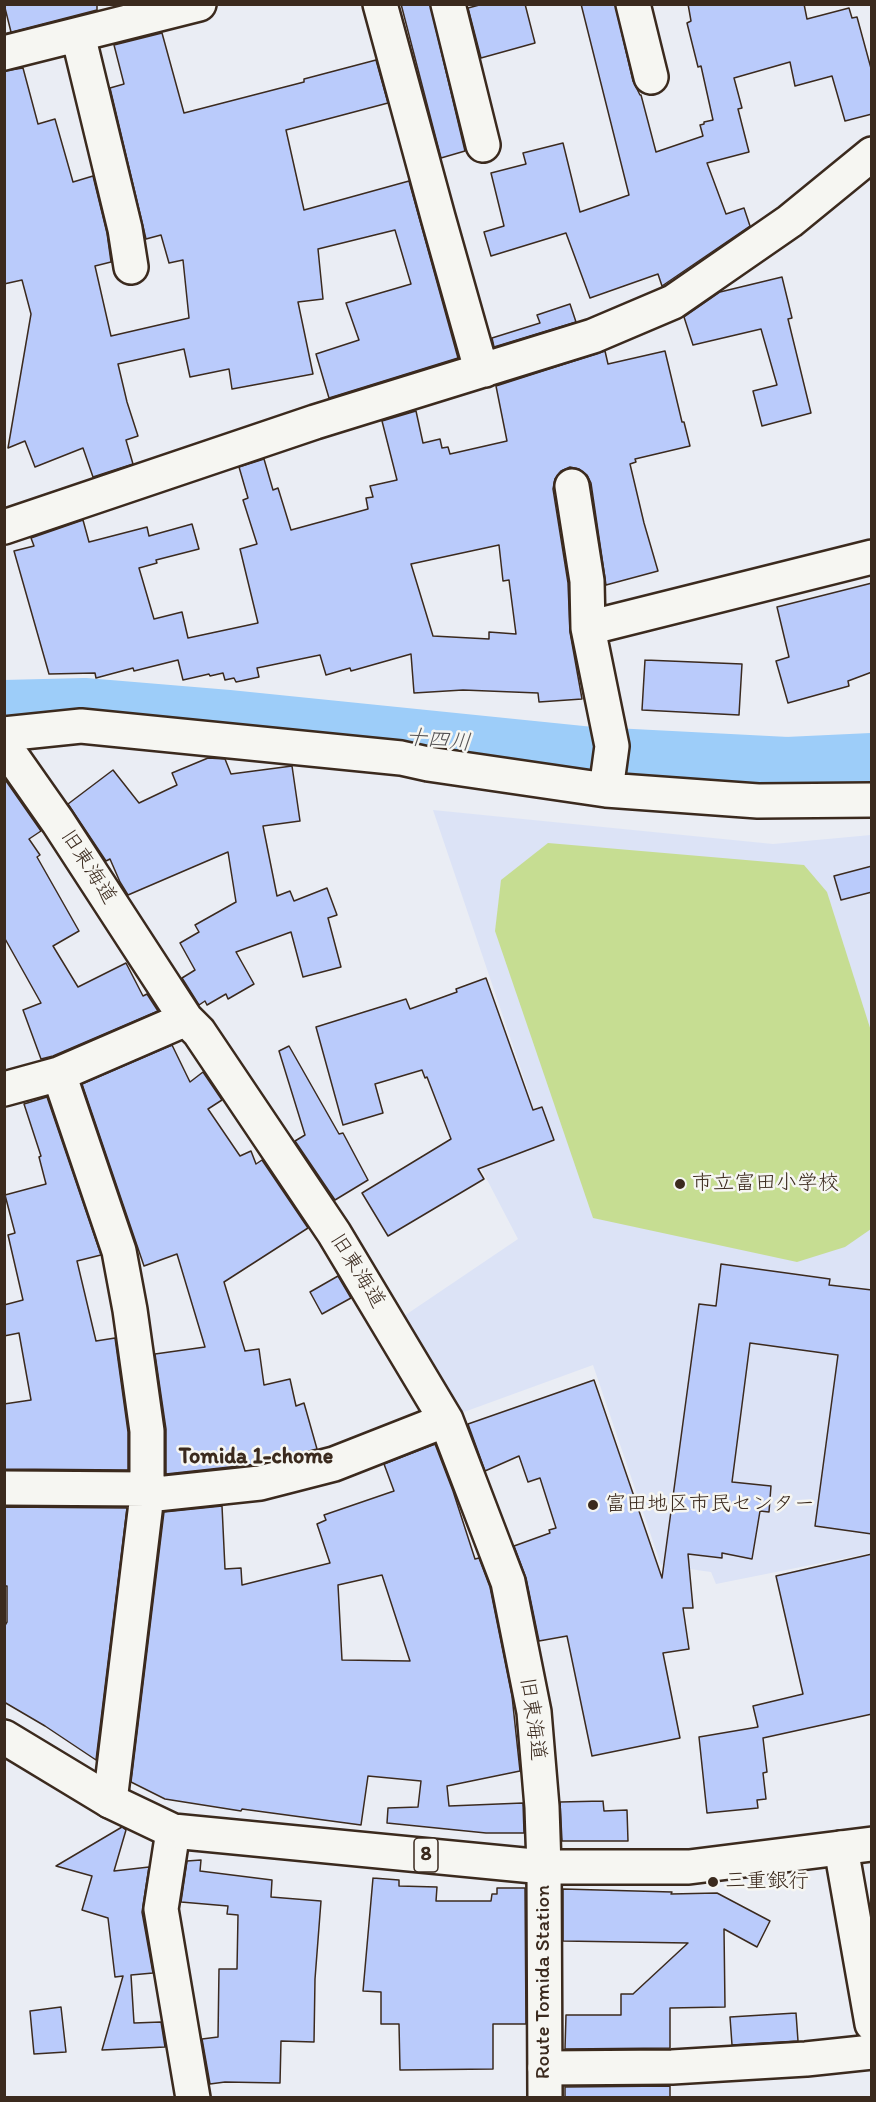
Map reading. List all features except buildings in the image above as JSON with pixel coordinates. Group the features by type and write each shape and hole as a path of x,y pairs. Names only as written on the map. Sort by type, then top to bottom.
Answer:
{"street":[{"path":"4,53 200,4"},
{"path":"380,4 477,355 485,370"},
{"path":"448,4 483,145"},
{"path":"633,4 651,77"},
{"path":"78,35 131,267"},
{"path":"4,527 315,422 592,336 673,302 790,221 872,154"},
{"path":"572,486 586,581 588,628 608,771"},
{"path":"588,628 872,557"},
{"path":"4,734 81,726 401,758 428,764 608,771 758,801 872,800"},
{"name":"旧東海道","path":"4,744 58,822 186,1019 199,1032 334,1233 446,1420 508,1582 534,1712 542,1807 544,1867"},
{"path":"4,1089 59,1074 186,1019"},
{"path":"59,1074 119,1251 130,1310 147,1431 147,1492 110,1801"},
{"path":"4,1488 147,1492 260,1483 334,1464 446,1420"},
{"name":"8","path":"4,1737 110,1801 173,1831 544,1867 689,1867 856,1846"},
{"path":"173,1831 161,1909 193,2097"},
{"path":"856,1846 872,2024"},
{"name":"Route Tomida Station","path":"544,1867 545,2083"},
{"path":"545,2083 672,2067 806,2059 872,2052"}],"shaded area":[{"name":"市立富田小学校","path":"433,810 773,844 871,835 871,1553 716,1584 711,1572 661,1565 593,1365 453,1416 404,1316 518,1239 460,1128 531,1099"}],"green space":[{"path":"548,843 804,865 827,892 871,1031 871,1229 845,1247 797,1262 593,1218 495,931 501,880"}],"waterway":[{"name":"十四川","path":"4,709 84,707 228,719 593,756 787,766 872,762"}],"place":[{"name":"市立富田小学校","path":"680,1184"},
{"name":"富田地区市民センター","path":"593,1505"},
{"name":"三重銀行","path":"713,1882"}],"district":[{"name":"Tomida 1-chome","path":"256,1457"}]}
